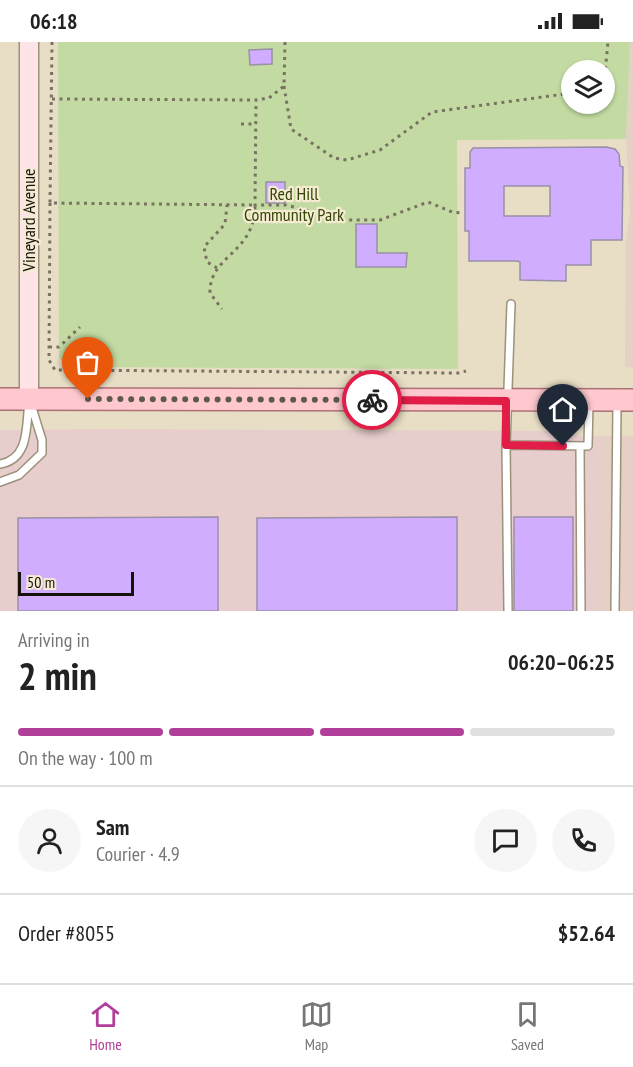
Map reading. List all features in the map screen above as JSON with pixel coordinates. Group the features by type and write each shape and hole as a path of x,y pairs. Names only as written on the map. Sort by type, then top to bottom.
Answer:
{"main road":[{"path":"0,399 625,400"}],"street":[{"name":"Vineyard Avenue","path":"29,42 29,399"}],"lane":[{"path":"508,611 506,401 511,304"},
{"path":"0,464 8,463 20,454 26,442 29,399"},
{"path":"0,482 31,466 42,453 42,440 29,399"},
{"path":"506,445 588,446 589,400"},
{"path":"615,611 625,400"},
{"path":"580,446 581,611"}],"path":[{"path":"52,42 50,203 52,366 61,372 458,373 466,371"},
{"path":"285,42 284,86 291,129 334,158 347,160 380,150 432,112 561,94"},
{"path":"606,60 608,42"},
{"path":"52,99 256,100 269,98 284,86"},
{"path":"222,309 210,292 210,283 217,268 237,250 253,229 256,100"},
{"path":"241,124 256,124"},
{"path":"50,203 286,205 344,220 380,220 428,202 452,212 463,213"},
{"path":"217,268 207,262 204,247 225,224 227,205"},
{"path":"50,347 59,347 80,327"}],"shaded area":[{"path":"630,42 633,42 633,368 625,366 626,239 630,212 626,139"},
{"path":"0,430 571,431 579,436 600,436 599,611 0,611"},
{"path":"600,436 633,436 633,611 599,611"}],"green space":[{"name":"Red Hill Community Park","path":"58,42 630,42 626,139 457,140 458,369 70,367 59,358"}],"building":[{"path":"272,49 272,64 250,65 249,50"},
{"path":"606,147 615,149 619,154 620,166 623,167 622,240 591,240 591,265 566,265 566,281 520,280 520,262 517,261 469,261 469,231 465,231 465,168 470,168 470,152 473,148","holes":["504,186 550,186 550,216 504,216"]},
{"path":"266,182 285,182 285,203 266,203"},
{"path":"356,224 377,224 377,253 407,253 406,267 356,267"},
{"path":"218,517 218,611 18,611 18,518"},
{"path":"457,517 457,611 257,611 257,518"},
{"path":"514,517 573,517 573,611 514,611"}],"way so far":[{"path":"88,399 372,400"}],"route":[{"path":"372,400 506,401 506,445 563,446"}]}
